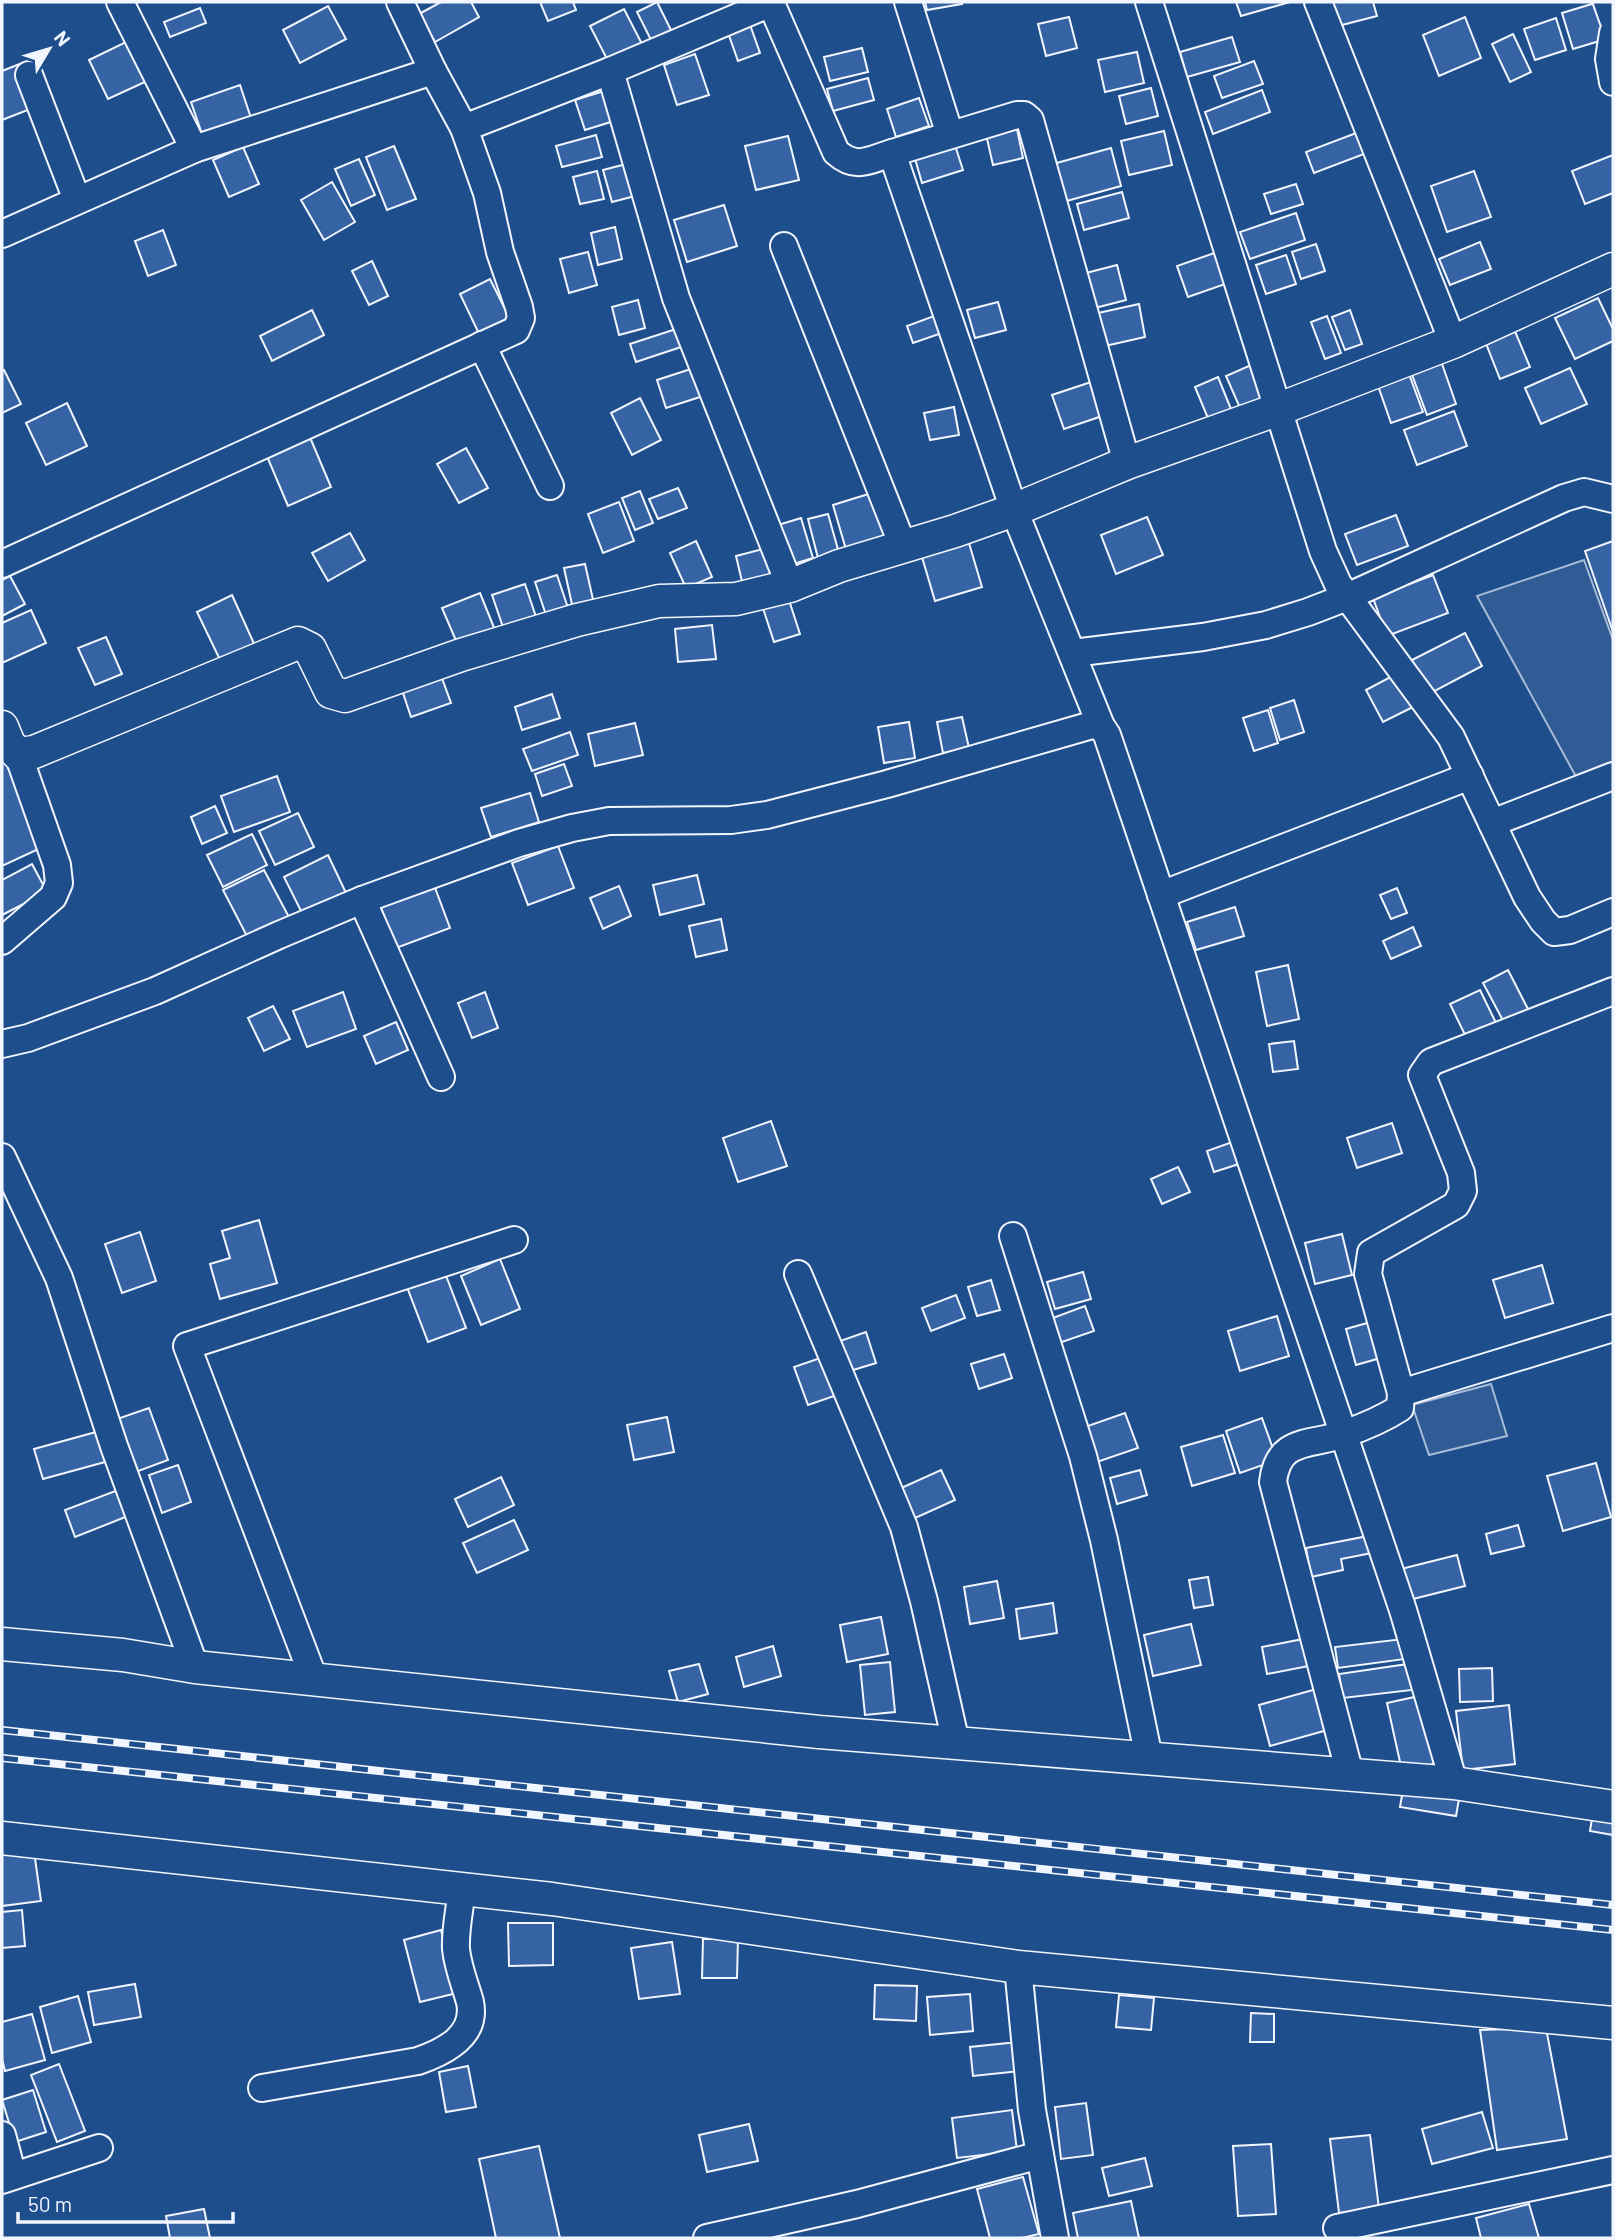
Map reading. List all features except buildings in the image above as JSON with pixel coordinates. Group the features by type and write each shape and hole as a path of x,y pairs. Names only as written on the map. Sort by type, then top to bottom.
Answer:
{"street":[{"path":"120,2 194,149"},
{"path":"2,565 516,330 521,318 500,253 487,193 464,128 433,71 401,2"},
{"path":"464,128 610,71 771,2 836,152 845,160 855,164 1024,115 1030,120 1128,463"},
{"path":"908,2 950,135"},
{"path":"1149,2 1323,551 1338,584 1451,737 1527,897 1543,921 1554,932 1570,930 1613,912"},
{"path":"1318,2 1453,342"},
{"path":"1607,2 1613,19"},
{"path":"1613,33 1609,59 1613,82"},
{"path":"2,234 194,149 433,71"},
{"path":"610,71 676,298 790,586"},
{"path":"29,75 77,200"},
{"path":"892,153 1014,510 1101,726 1107,735 1402,1610 1454,1783"},
{"path":"784,246 903,546"},
{"path":"18,754 34,752 298,643 310,649 331,692 345,696 461,655 603,614 659,601 736,599 790,586 839,566 1014,510 1128,463 1279,409 1453,342 1612,272"},
{"path":"482,345 550,486"},
{"path":"1073,653 1203,637 1246,629 1308,612 1347,597 1564,498 1584,492 1613,499"},
{"path":"2,1044 28,1038 155,991 279,934 519,843 609,821 731,820 766,815 887,784 1091,725 1101,726"},
{"path":"2,727 9,744 18,754 57,865 59,883 52,897 2,941"},
{"path":"1161,895 1470,776"},
{"path":"1492,823 1613,776"},
{"path":"362,901 442,1077"},
{"path":"1350,1774 1273,1482 1275,1470 1284,1453 1299,1443 1342,1435 1386,1417 1400,1408 1401,1393 1368,1274 1371,1253 1456,1205 1463,1191 1461,1173 1422,1075 1431,1062 1613,991"},
{"path":"2,1157 59,1278 114,1446 195,1667"},
{"path":"1013,1236 1083,1456 1104,1540 1149,1758"},
{"path":"314,1679 187,1346 514,1240"},
{"path":"798,1274 904,1527 924,1601 956,1743"},
{"path":"1401,1393 1613,1328"},
{"path":"2,1644 123,1656 195,1667 819,1732 1454,1783 1613,1807"},
{"path":"2,1838 552,1899 1018,1967 1613,2023"},
{"path":"262,2088 418,2061 438,2054 465,2033 470,2020 471,2005 458,1965 456,1947 462,1889"},
{"path":"1018,1967 1032,2110 1055,2238"},
{"path":"2,2136 7,2178 99,2148"},
{"path":"707,2238 857,2204 1040,2155"},
{"path":"1337,2228 1613,2170"}],"shaded area":[{"path":"1584,560 1613,640 1613,782 1585,793 1477,596"},
{"path":"1491,1384 1507,1436 1429,1455 1412,1405"}],"railway":[{"path":"2,1730 1613,1905"},
{"path":"2,1758 1613,1930"}]}
